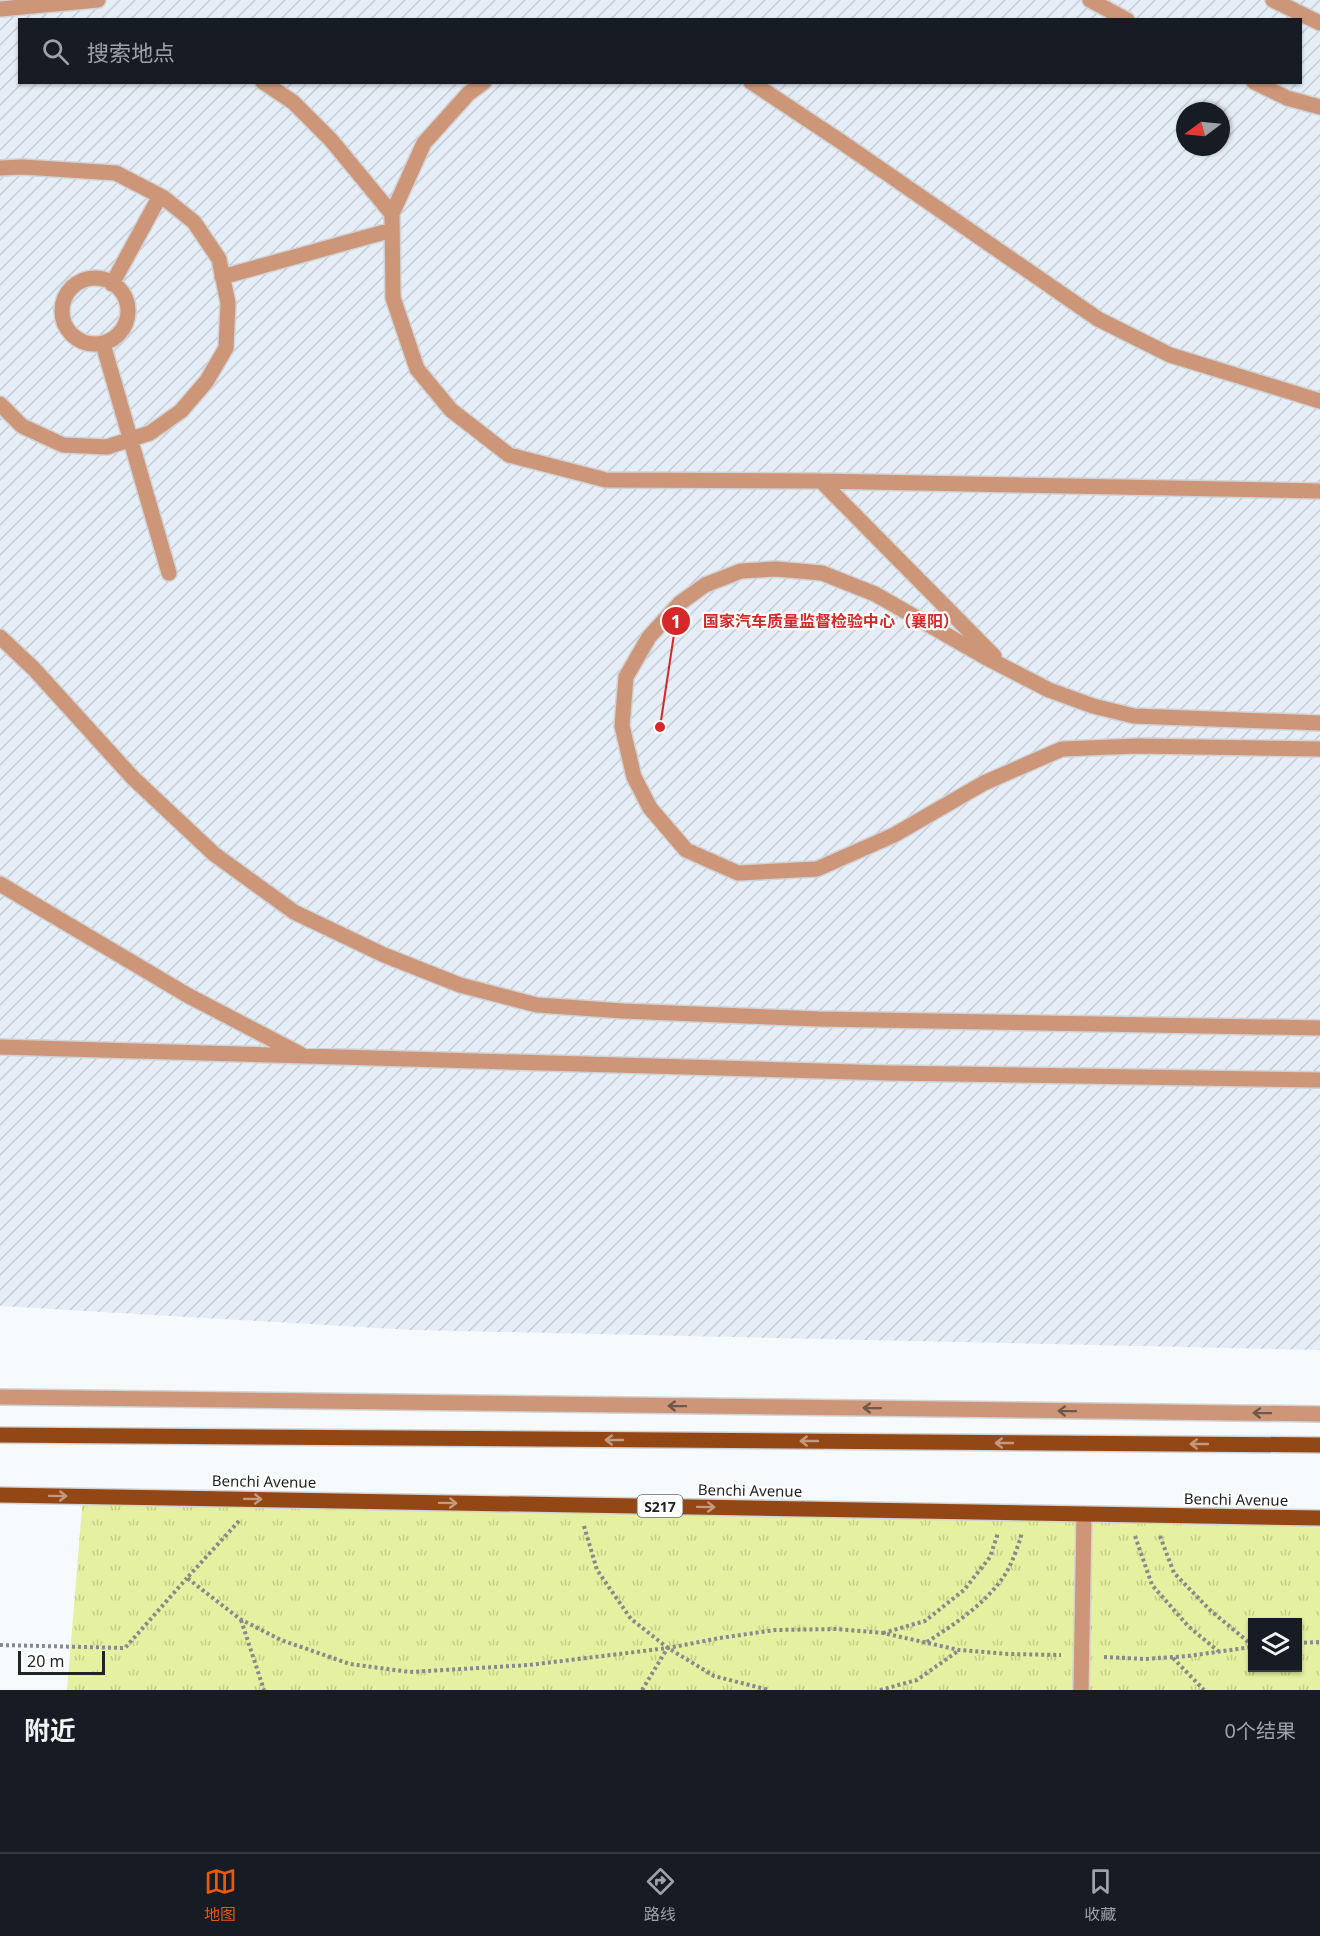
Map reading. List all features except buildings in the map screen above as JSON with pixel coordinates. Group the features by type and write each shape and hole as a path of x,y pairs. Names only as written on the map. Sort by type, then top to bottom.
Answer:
{"main road":[{"path":"0,1435 1320,1445"},
{"name":"Benchi Avenue","path":"0,1495 1320,1518"}],"street":[{"path":"0,9 98,0"},
{"path":"1090,0 1123,18"},
{"path":"1273,0 1320,23"},
{"path":"267,84 294,102 331,140 392,222"},
{"path":"480,84 468,93 424,143 392,222 393,298 417,369 451,410 509,455 606,480 821,481 1320,491"},
{"path":"754,84 1098,319 1170,355 1320,401"},
{"path":"1258,84 1287,98 1320,107"},
{"path":"0,168 23,167 116,173 160,196 194,222 219,259 228,303 226,348 206,382 181,411 150,433 107,447 63,445 22,426 0,404"},
{"path":"112,284 160,196"},
{"path":"222,277 392,222"},
{"path":"86,279 100,279 112,284 122,291 127,304 127,321 120,333 103,344 92,345 78,340 67,329 62,314 64,298 73,286 86,279"},
{"path":"103,344 169,573"},
{"path":"821,481 1004,667"},
{"path":"1320,723 1134,716 1093,706 1049,690 1004,667 875,594 822,573 776,569 741,571 705,585 680,603 649,637 626,677 622,726 634,777 650,808 686,850 738,873 817,869 894,835 984,783 1062,749 1137,746 1320,749"},
{"path":"0,637 34,669 133,778 214,854 294,912 384,955 460,985 537,1005 635,1012 831,1019 1320,1028"},
{"path":"0,884 187,995 304,1056"},
{"path":"0,1047 888,1073 1320,1080"},
{"path":"0,1397 1320,1414"},
{"path":"1081,1690 1084,1514"}],"path":[{"path":"0,1646 125,1648 260,1499"},
{"path":"578,1505 597,1570 631,1619 668,1648 714,1676 769,1690"},
{"path":"882,1633 926,1621 964,1590 990,1557 1005,1512"},
{"path":"926,1642 961,1621 987,1596 1006,1573 1029,1513"},
{"path":"1127,1515 1152,1585 1188,1626 1219,1652"},
{"path":"1152,1515 1174,1573 1210,1610 1248,1643"},
{"path":"187,1578 240,1619 281,1640 350,1664 410,1672 529,1665 668,1648 775,1630 835,1629 882,1633 958,1650 1008,1654 1145,1659 1219,1652 1248,1647"},
{"path":"240,1619 264,1690"},
{"path":"1302,1643 1320,1642"},
{"path":"642,1690 668,1648"},
{"path":"880,1690 916,1680 958,1650"},
{"path":"1172,1657 1204,1690"}],"shaded area":[{"path":"0,0 1320,0 1320,1350 413,1330 0,1306"}],"green space":[{"path":"83,1496 1320,1518 1320,1690 67,1690"}],"place":[{"name":"国家汽车质量监督检验中心（襄阳）","path":"660,727"}]}
